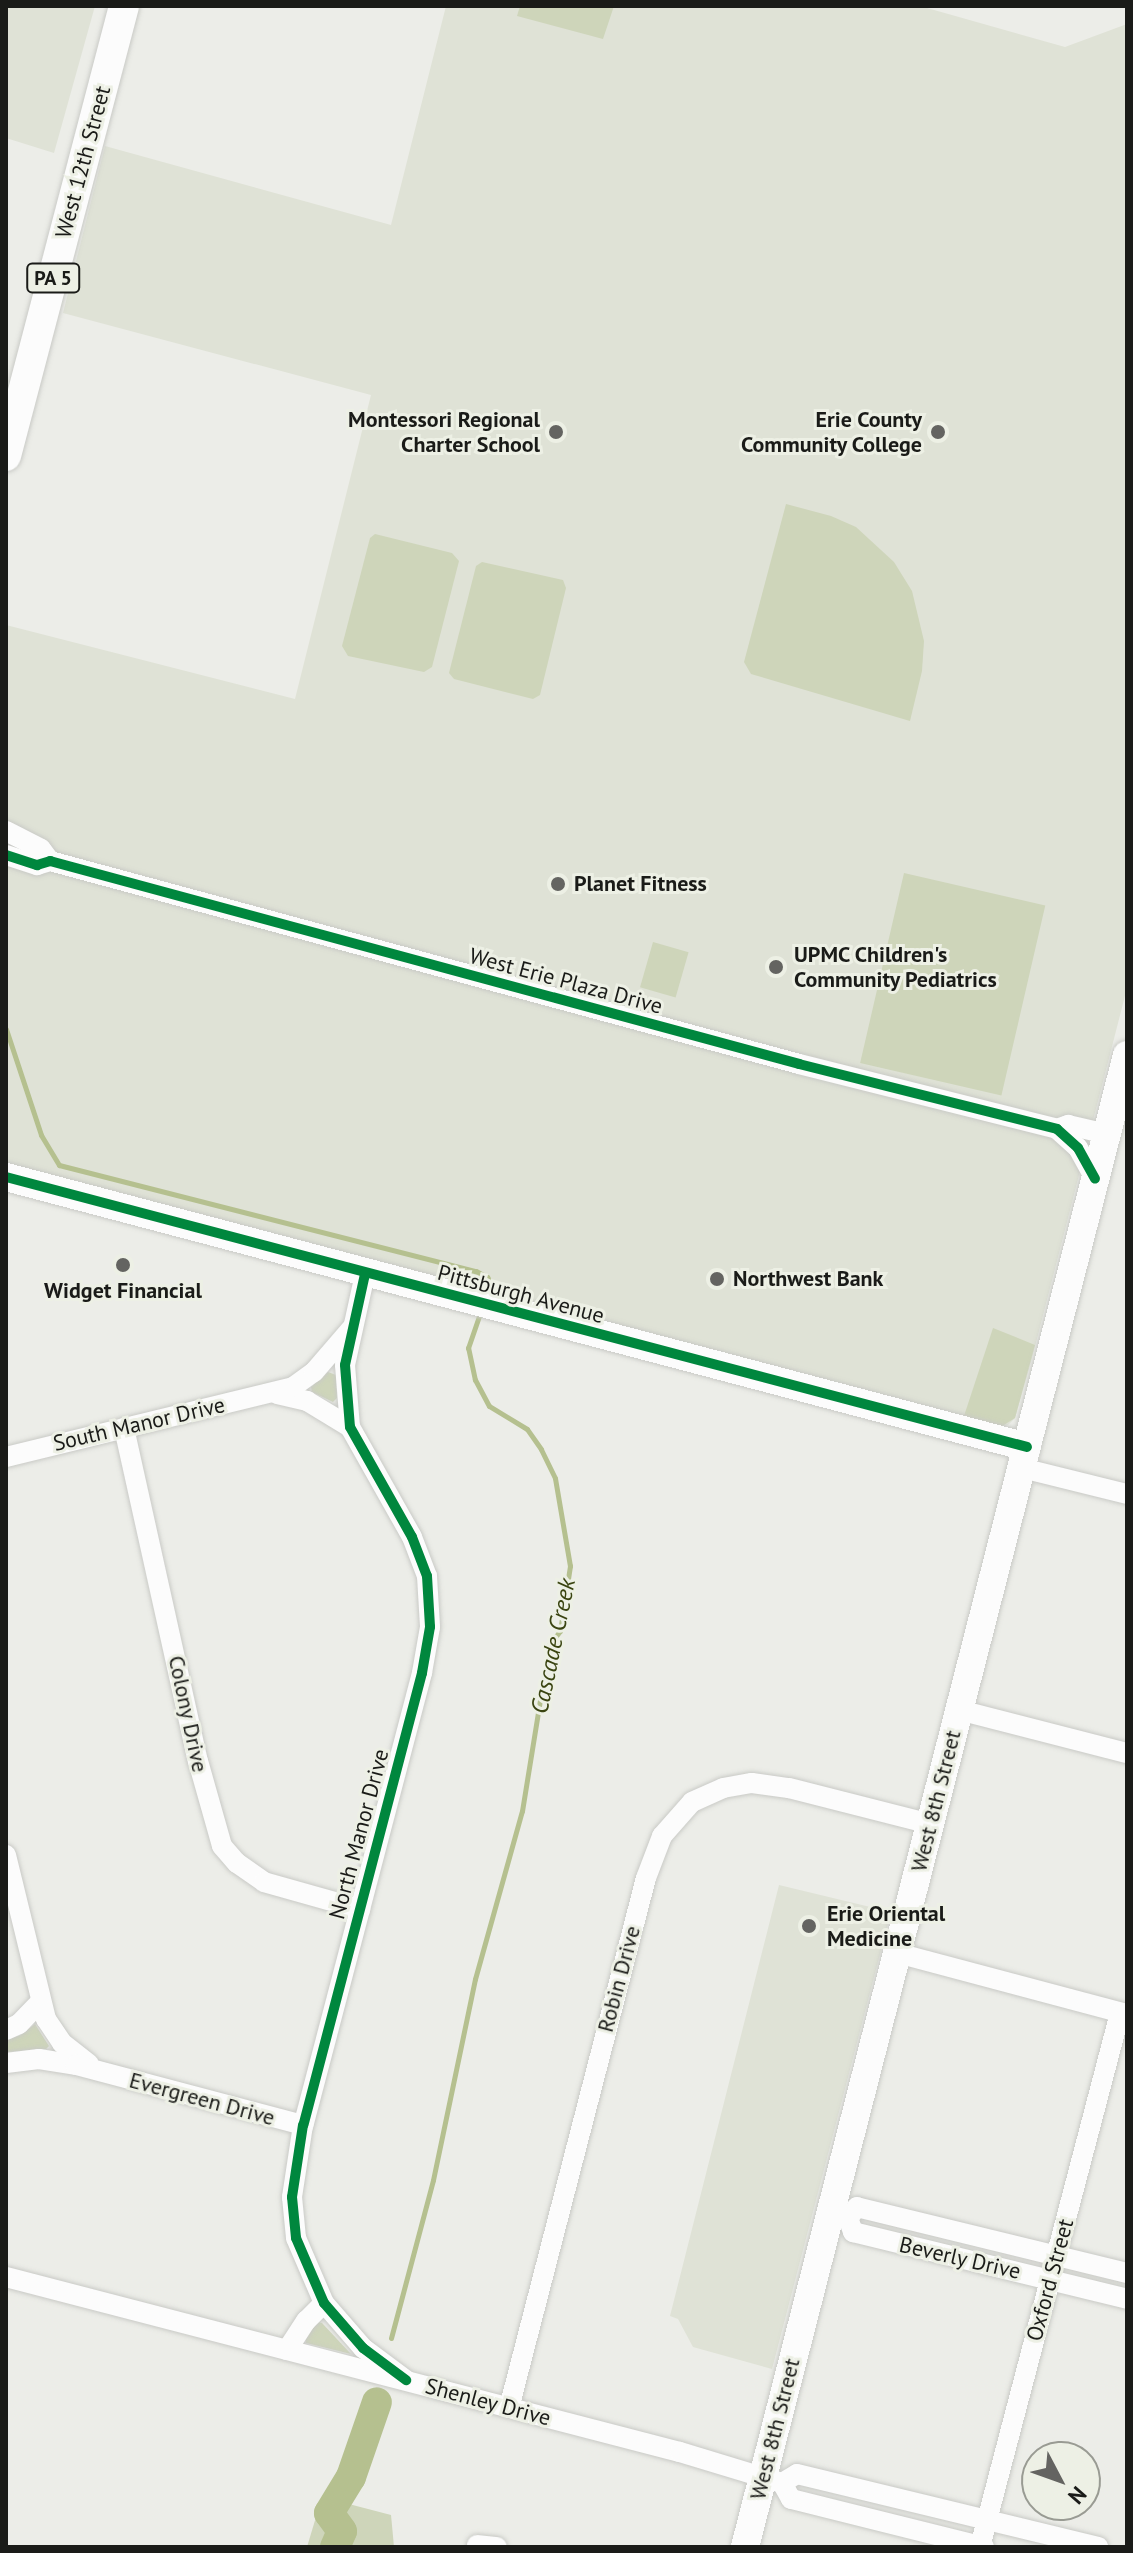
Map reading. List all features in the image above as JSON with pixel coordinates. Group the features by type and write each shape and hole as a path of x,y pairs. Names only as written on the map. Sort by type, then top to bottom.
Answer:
{"main road":[{"name":"West 12th Street","path":"6,456 124,6"},
{"name":"West 8th Street","path":"745,2547 772,2480 840,2215 897,1953 1127,1055"},
{"name":"Pittsburgh Avenue","path":"6,1177 484,1304 1024,1458"}],"street":[{"name":"West Erie Plaza Drive","path":"6,831 41,849 50,861"},
{"name":"West Erie Plaza Drive","path":"6,855 37,865 50,861 785,1060 1057,1129 1068,1125 1107,1134"},
{"path":"1057,1129 1078,1148 1095,1179"},
{"name":"North Manor Drive","path":"365,1274 345,1365 350,1427 412,1537 431,1602 422,1673 303,2125 294,2171 294,2219 310,2277 324,2303 363,2348 406,2380"},
{"name":"South Manor Drive","path":"6,1457 293,1387 314,1372 351,1329"},
{"name":"South Manor Drive","path":"273,1394 299,1397 350,1427"},
{"name":"Colony Drive","path":"124,1428 213,1826 222,1846 237,1863 264,1882 360,1909"},
{"name":"Pittsburgh Avenue","path":"1024,1458 1127,1494"},
{"path":"959,1710 1127,1753"},
{"name":"Robin Drive","path":"509,2408 646,1878 662,1836 692,1802 723,1788 752,1783 789,1788 930,1824"},
{"name":"Evergreen Drive","path":"6,1855 46,2019 62,2043 101,2072"},
{"path":"897,1953 1124,2013"},
{"path":"6,2030 19,2024 40,2002"},
{"name":"Oxford Street","path":"981,2547 1124,2013"},
{"name":"Evergreen Drive","path":"6,2063 39,2059 101,2072 303,2125"},
{"name":"Beverly Drive","path":"1127,2273 857,2207 840,2215 853,2232 1127,2299"},
{"name":"Shenley Drive","path":"6,2277 680,2452 772,2480 791,2499 981,2547"},
{"path":"287,2350 306,2321 324,2303"},
{"name":"Shenley Drive","path":"772,2480 797,2474 1098,2547"}],"shaded area":[{"path":"6,6 95,6 54,153 6,138"},
{"path":"446,6 920,6 1065,47 1127,24 1127,988 1031,1362 1015,1418 1008,1425 999,1428 42,1177 6,1162 6,625 295,699 371,395 63,313 105,146 391,225"},
{"path":"779,1885 891,1912 772,2369 693,2347 678,2319 670,2316"}],"green space":[{"path":"520,6 614,6 603,39 517,16"},
{"path":"786,504 831,516 856,527 894,562 912,591 924,641 922,671 910,721 751,674 744,662"},
{"path":"375,534 452,553 459,561 432,667 424,672 348,656 342,646 370,538"},
{"path":"482,562 563,580 566,588 540,695 533,699 454,679 449,673 476,566"},
{"path":"904,873 1045,906 1001,1096 860,1063"},
{"path":"653,942 689,952 676,997 640,987"},
{"path":"993,1328 1035,1345 1015,1418 999,1428 963,1419"},
{"path":"328,1372 336,1375 337,1398 333,1402 312,1392 311,1387"},
{"path":"35,2024 49,2046 46,2049 6,2052 6,2040 21,2035"},
{"path":"318,2322 351,2354 306,2343 305,2337"},
{"path":"322,2497 391,2515 394,2547 307,2547"}],"waterway":[{"name":"Cascade Creek","path":"6,1029 41,1135 59,1165 476,1271 487,1277 490,1283 487,1296"},
{"name":"Cascade Creek","path":"391,2338 433,2180 475,1979 522,1811 549,1645 560,1631 570,1566 555,1478 541,1449 527,1429 489,1406 475,1380 468,1348 480,1313"},
{"name":"Cascade Creek","path":"335,2547 342,2531 329,2513 351,2477 377,2402"}],"cycle path":[{"path":"6,855 37,865 50,861 799,1064 1057,1129 1078,1148 1095,1179"},
{"path":"6,1177 1027,1447"},
{"path":"365,1274 345,1365 350,1427 412,1537 427,1576 430,1627 422,1673 303,2125 292,2197 296,2238 324,2303 363,2348 406,2380"}],"place":[{"name":"Montessori Regional Charter School","path":"556,432"},
{"name":"Erie County Community College","path":"938,432"},
{"name":"Planet Fitness","path":"558,884"},
{"name":"UPMC Children's Community Pediatrics","path":"776,967"},
{"name":"Widget Financial","path":"123,1265"},
{"name":"Northwest Bank","path":"717,1279"},
{"name":"Erie Oriental Medicine","path":"809,1926"}]}
